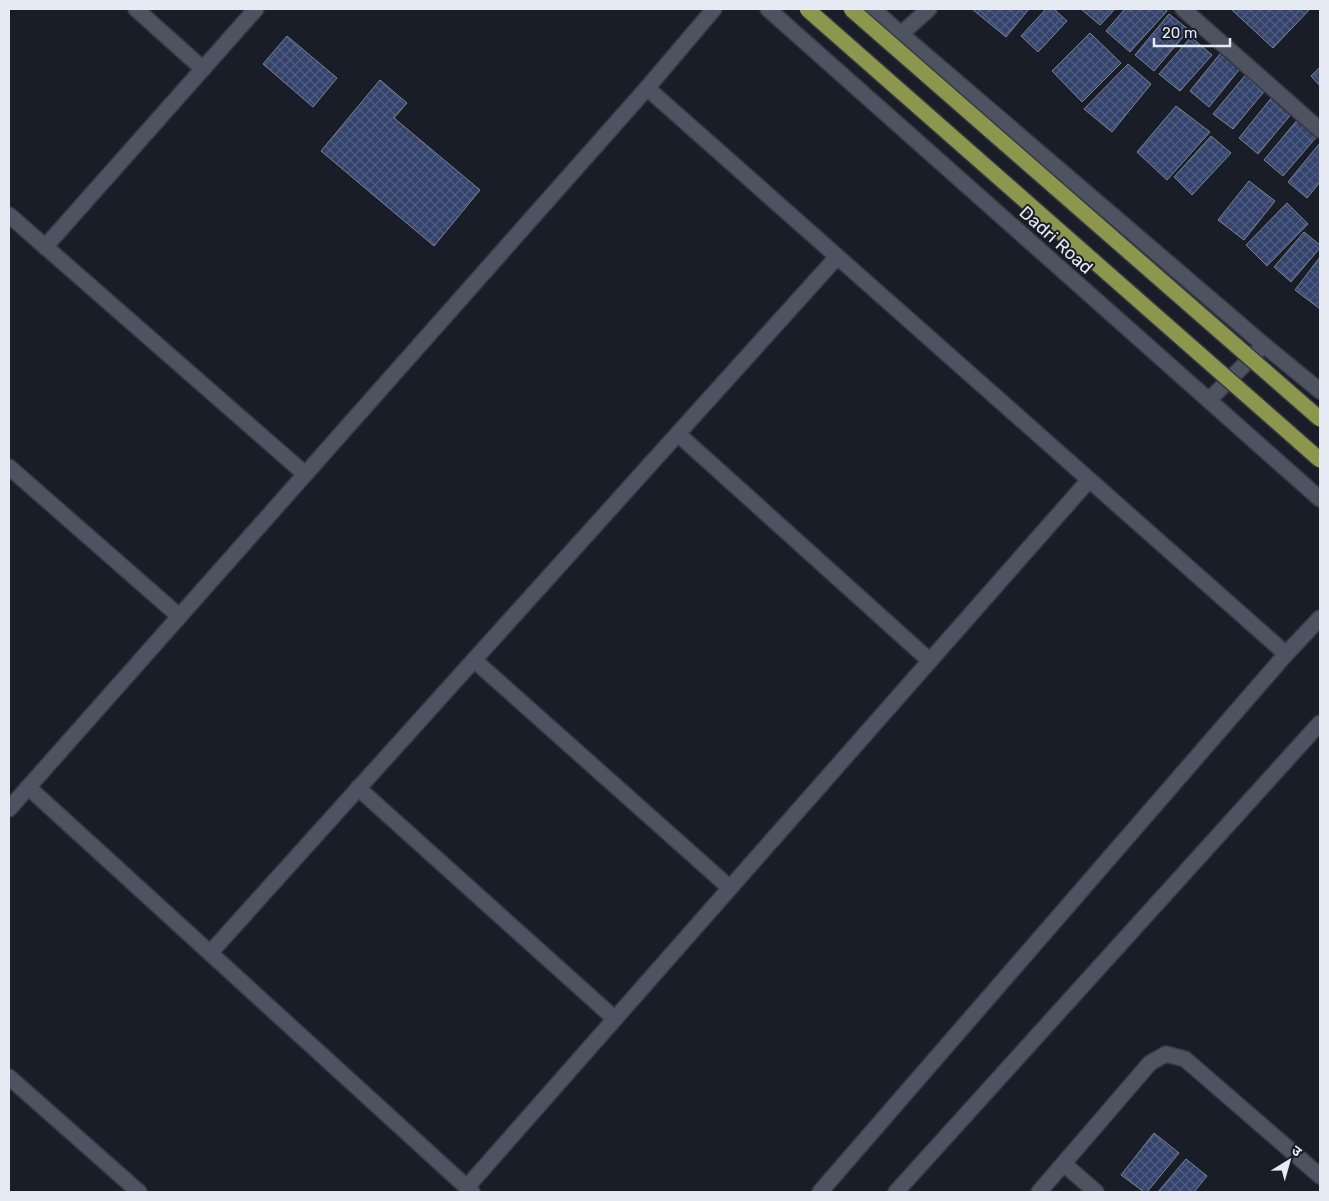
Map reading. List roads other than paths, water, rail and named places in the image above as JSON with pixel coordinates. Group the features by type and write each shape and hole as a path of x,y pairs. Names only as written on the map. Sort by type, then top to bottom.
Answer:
{"main road":[{"path":"807,9 1320,460"},
{"path":"851,9 1320,419"}],"street":[{"path":"136,9 203,69"},
{"path":"45,247 256,9"},
{"path":"9,809 647,88 714,9"},
{"name":"Dadri Road","path":"768,9 1320,499"},
{"path":"873,9 1320,391"},
{"path":"900,34 929,9"},
{"path":"1183,9 1320,130"},
{"path":"647,88 1286,654"},
{"path":"9,215 305,474"},
{"path":"210,953 837,257"},
{"path":"1209,400 1264,345"},
{"path":"678,434 930,661"},
{"path":"9,467 179,616"},
{"path":"28,787 470,1190 615,1018 1089,480"},
{"path":"820,1192 1286,654 1320,618"},
{"path":"474,660 730,888"},
{"path":"896,1192 1320,723"},
{"path":"358,788 615,1018"},
{"path":"1039,1192 1150,1063 1166,1054 1185,1059 1320,1176"},
{"path":"9,1077 139,1192"},
{"path":"1064,1164 1096,1192"}]}
